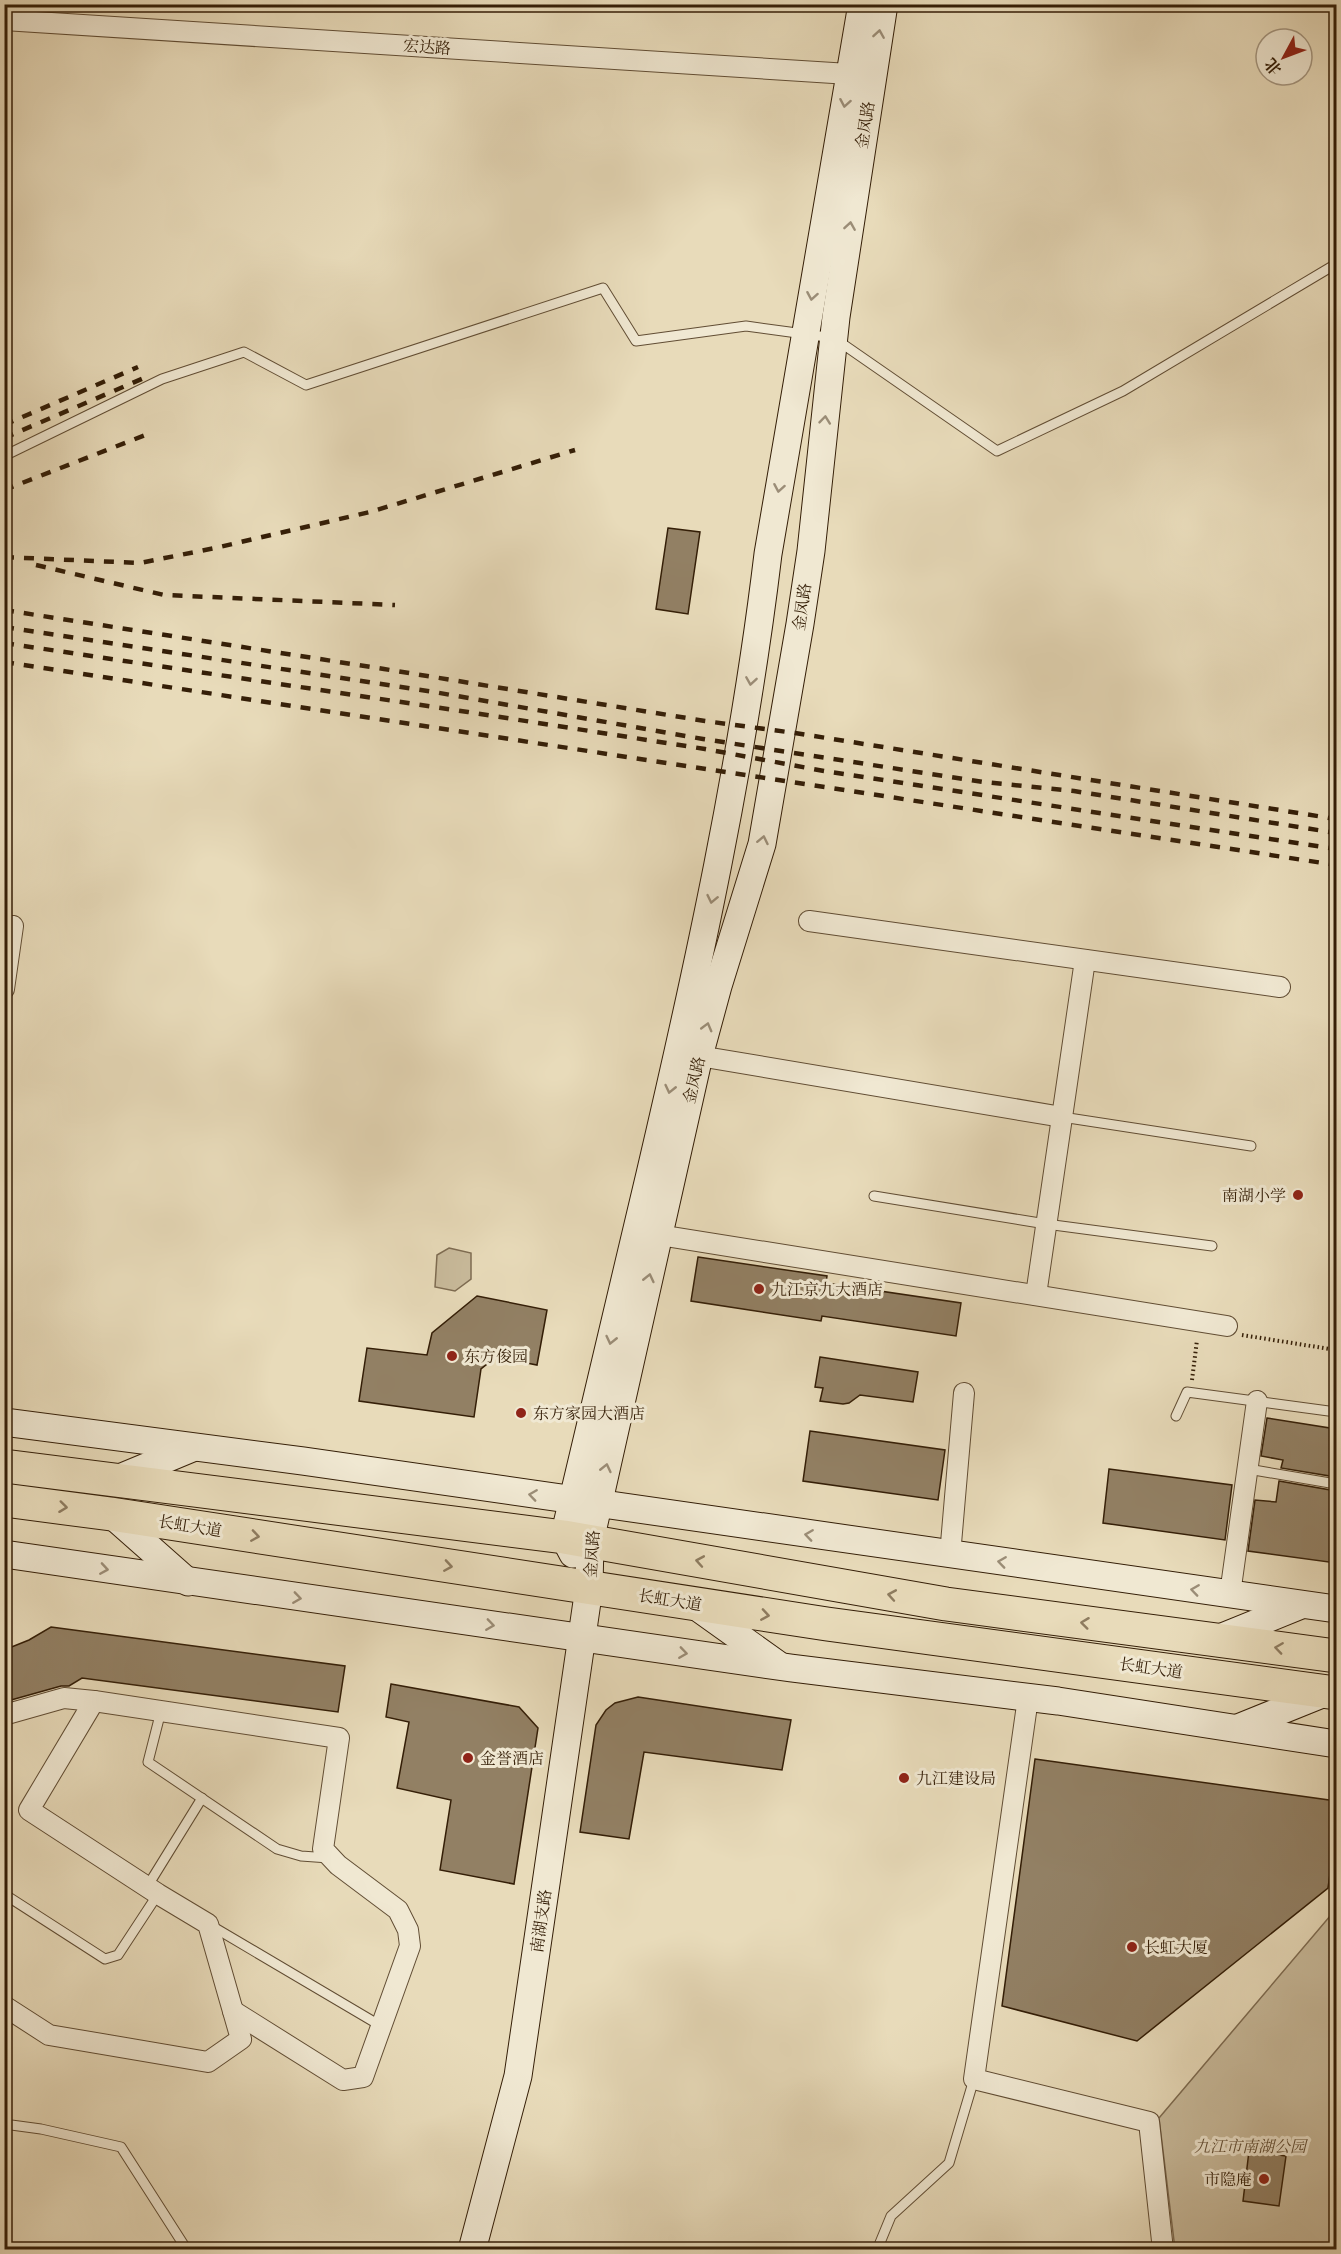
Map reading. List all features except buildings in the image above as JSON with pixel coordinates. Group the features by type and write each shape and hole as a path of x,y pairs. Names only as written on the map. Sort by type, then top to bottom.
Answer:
{"highway":[{"path":"4,1466 577,1539 946,1605 1336,1656"},
{"name":"长虹大道","path":"4,1500 111,1514 851,1628 1332,1693"}],"street":[{"name":"金凤路","path":"586,1502 724,842 758,636 768,554 862,4"},
{"name":"金凤路","path":"590,1588 577,1539 659,1235 699,1056 762,844 811,551 834,338 884,4"},
{"name":"宏达路","path":"4,20 849,74"},
{"path":"809,921 1280,987"},
{"path":"4,989 13,926"},
{"path":"1036,1295 1085,960"},
{"path":"699,1056 1062,1117"},
{"path":"659,1235 1199,1321 1230,1330"},
{"path":"950,1555 964,1393"},
{"path":"1230,1594 1257,1401"},
{"path":"4,1422 1336,1609"},
{"path":"115,1480 193,1447"},
{"path":"111,1514 188,1582"},
{"path":"4,1554 781,1666 1028,1698 1336,1744"},
{"name":"南湖支路","path":"472,2250 518,2076 590,1588"},
{"path":"692,1604 781,1666"},
{"path":"1215,1640 1302,1604"},
{"path":"1237,1728 1332,1693"},
{"path":"4,1715 64,1698 339,1738 323,1849 338,1865 398,1910 408,1930 410,1946 363,2077 343,2080 233,2011"},
{"path":"1028,1698 974,2079 1149,2122 1163,2250"},
{"path":"4,2006 49,2035 208,2062 241,2039 208,1924 29,1810 94,1701"}],"lane":[{"path":"4,456 162,378 244,352 306,385 603,288 636,341 746,326 834,338 997,451 1122,390 1336,264"},
{"path":"1062,1117 1251,1146"},
{"path":"874,1196 1046,1224 1212,1246"},
{"path":"1176,1416 1187,1392 1336,1412"},
{"path":"1248,1469 1336,1484"},
{"path":"161,1711 148,1762 277,1850 301,1856 331,1858"},
{"path":"4,1894 105,1959 118,1955 202,1798"},
{"path":"208,1924 381,2026"},
{"path":"877,2250 891,2216 949,2163 974,2079"},
{"path":"4,2124 41,2129 121,2147 187,2250"}],"path":[{"path":"1190,1392 1199,1321"},
{"path":"1230,1330 1336,1350"}],"green space":[{"path":"449,1248 471,1253 471,1279 455,1291 435,1287 437,1255"},
{"name":"九江市南湖公园","path":"1336,1909 1336,2249 1175,2249 1159,2118"}],"railway":[{"path":"4,425 138,367"},
{"path":"4,438 144,378"},
{"path":"4,490 148,434"},
{"path":"4,557 140,563 370,512 575,450"},
{"path":"36,565 164,595 395,605"},
{"path":"4,610 1336,819"},
{"path":"4,627 434,692 703,739 983,782 1074,791 1336,833"},
{"path":"4,643 468,712 705,749 824,771 1336,849"},
{"path":"4,662 1336,865"}],"place":[{"name":"南湖小学","path":"1298,1195"},
{"name":"九江京九大酒店","path":"759,1289"},
{"name":"东方俊园","path":"452,1356"},
{"name":"东方家园大酒店","path":"521,1413"},
{"name":"金誉酒店","path":"468,1758"},
{"name":"九江建设局","path":"904,1778"},
{"name":"长虹大厦","path":"1132,1947"},
{"name":"市隐庵","path":"1264,2179"}]}
